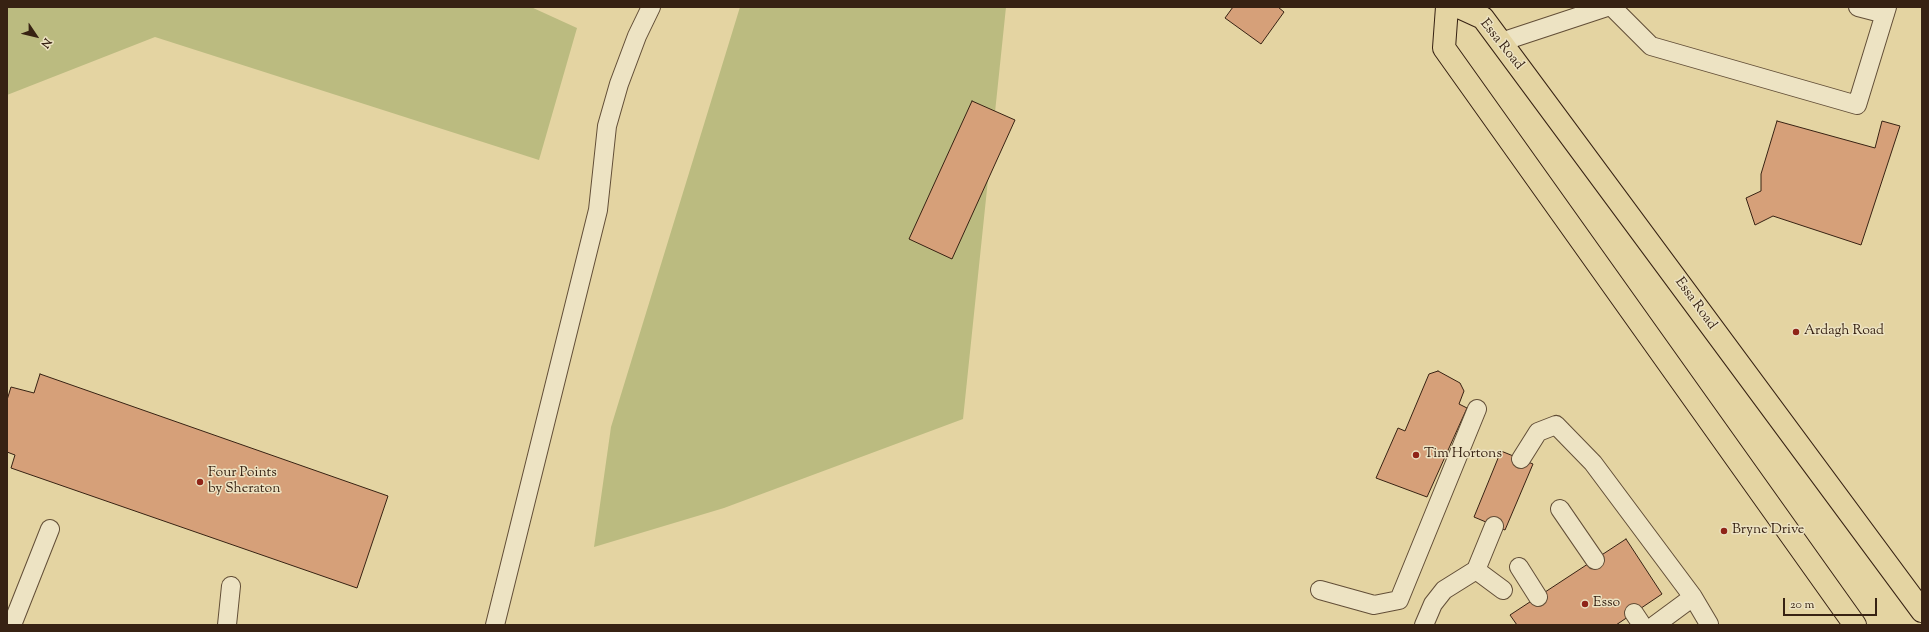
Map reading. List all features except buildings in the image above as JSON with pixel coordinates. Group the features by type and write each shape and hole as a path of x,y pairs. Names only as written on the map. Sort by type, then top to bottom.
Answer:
{"main road":[{"path":"1447,7 1444,48 1855,625"},
{"name":"Essa Road","path":"1459,7 1483,18 1922,611"}],"lane":[{"path":"495,625 598,210 607,126 619,84 637,36 651,7"},
{"path":"1501,42 1607,7"},
{"path":"1612,7 1651,46 1857,105 1886,11 1858,7"},
{"path":"1320,590 1374,605 1399,600 1477,409"},
{"path":"1521,459 1538,432 1556,425 1593,463 1693,597 1709,624"},
{"path":"1560,509 1595,560"},
{"path":"1424,625 1433,604 1444,590 1476,570 1494,526"},
{"path":"14,621 50,529"},
{"path":"1519,567 1538,597"},
{"path":"1476,570 1503,590"},
{"path":"227,625 231,586"},
{"path":"1655,625 1693,597"}],"green space":[{"path":"7,7 531,7 577,28 539,160 155,37 7,95"},
{"path":"740,7 1006,7 963,419 724,508 594,547 611,427"}],"place":[{"name":"Ardagh Road","path":"1796,332"},
{"name":"Tim Hortons","path":"1416,455"},
{"name":"Four Points by Sheraton","path":"200,482"},
{"name":"Bryne Drive","path":"1724,531"},
{"name":"Esso","path":"1585,604"}]}
